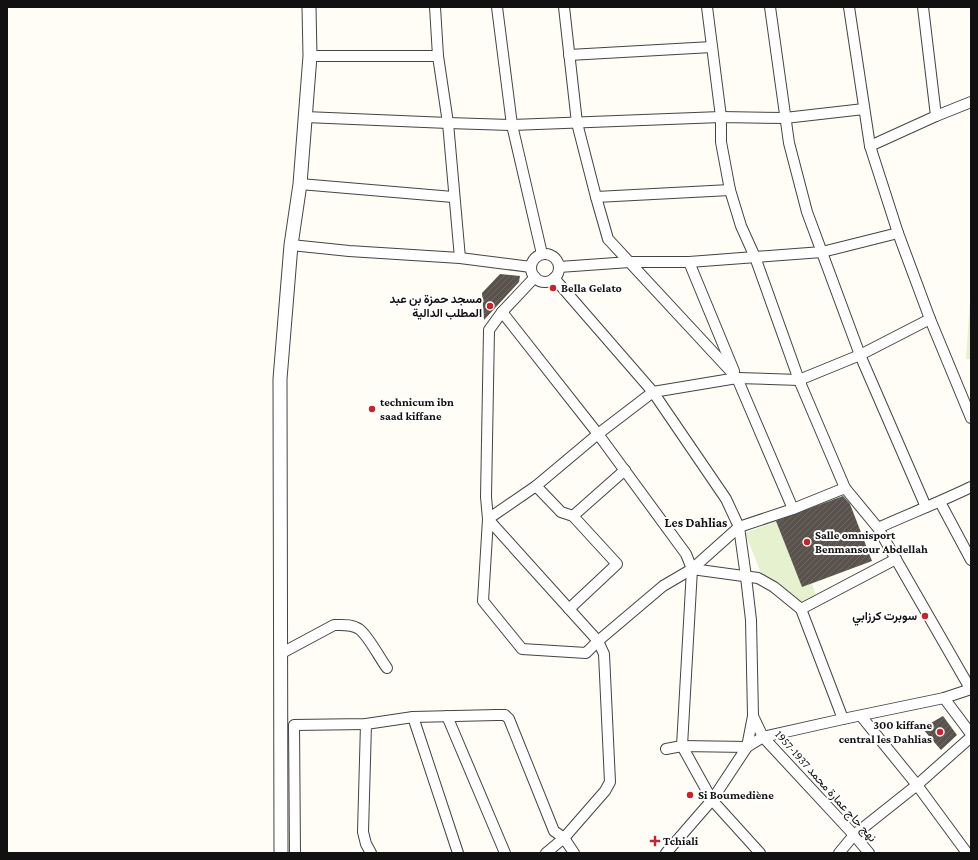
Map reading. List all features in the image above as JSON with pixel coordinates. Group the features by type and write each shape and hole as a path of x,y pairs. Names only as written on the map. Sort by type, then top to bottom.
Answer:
{"street":[{"path":"281,853 280,378 291,245 300,184 310,56 309,7"},
{"path":"435,7 438,56 448,123 460,258"},
{"path":"497,7 512,125 542,254"},
{"path":"564,7 577,123 608,239 737,378"},
{"path":"666,749 682,746 747,747 763,737 944,698 971,690 878,528 844,488 799,380 730,190 721,142 721,117 707,7"},
{"path":"770,7 789,143 808,212 860,355 926,507"},
{"path":"849,7 870,146 898,233 930,319 971,418"},
{"path":"923,7 936,116"},
{"path":"569,55 712,47"},
{"path":"310,56 438,56"},
{"path":"870,146 971,102"},
{"path":"305,117 512,125 721,117 785,118 864,109"},
{"path":"300,184 454,197"},
{"path":"596,197 730,190"},
{"path":"559,268 630,262 689,262 822,252 898,233"},
{"path":"291,245 349,251 460,258 533,272 538,279 546,281 554,278 559,272 557,260 550,255 542,254 534,259 533,272 489,330 486,497 488,519 483,601 522,649 586,653 663,586 692,569 738,527 792,509 844,488"},
{"path":"689,262 792,509"},
{"path":"554,278 653,392 726,499 738,527 751,620 753,716 747,747 712,800 670,852"},
{"path":"502,312 598,434 686,554 692,569 682,746 712,800 760,853"},
{"path":"488,519 536,486 598,434 653,392 737,378 799,380 860,355 930,319"},
{"path":"573,516 624,470"},
{"path":"536,486 561,512 573,516 617,564 569,609"},
{"path":"878,528 940,502 971,487"},
{"path":"940,502 971,560"},
{"path":"488,519 598,641 604,654 610,782 605,792 564,838 546,853"},
{"path":"801,609 896,559"},
{"path":"692,569 758,578 774,587 801,609 843,719"},
{"path":"280,654 334,625 343,624 359,629 365,635 387,668"},
{"path":"944,698 971,734"},
{"path":"295,853 294,725 366,724 412,717 505,715 509,719 554,831 564,838 574,853"},
{"path":"447,716 505,853"},
{"name":"نهج حاج عمارة محمد 1937-1957","path":"753,716 763,737 869,853"},
{"path":"861,716 917,785 967,853"},
{"path":"412,717 458,853"},
{"path":"366,724 363,832 366,844 371,853"},
{"path":"839,853 854,835 917,785 971,737"}],"green space":[{"path":"970,300 971,359 966,359"},
{"name":"Salle omnisport Benmansour Abdellah","path":"846,494 872,561 812,584 817,598 804,603 763,578 745,533"}],"building":[{"name":"مسجد حمزة بن عبد المطلب الدالية","path":"500,274 520,276 519,282 484,320 482,293"},
{"name":"Salle omnisport Benmansour Abdellah","path":"843,496 850,504 872,561 802,587 776,521"},
{"name":"300 kiffane central les Dahlias","path":"943,716 957,735 941,750 922,728"}],"place":[{"name":"Bella Gelato","path":"553,288"},
{"name":"مسجد حمزة بن عبد المطلب الدالية","path":"490,306"},
{"name":"technicum ibn saad kiffane","path":"372,409"},
{"name":"Salle omnisport Benmansour Abdellah","path":"807,542"},
{"name":"سوبرت كرزابي","path":"925,616"},
{"name":"300 kiffane central les Dahlias","path":"940,732"},
{"name":"Si Boumediène","path":"690,795"},
{"name":"Tchiali","path":"655,841"}],"district":[{"name":"Les Dahlias","path":"696,522"}]}
